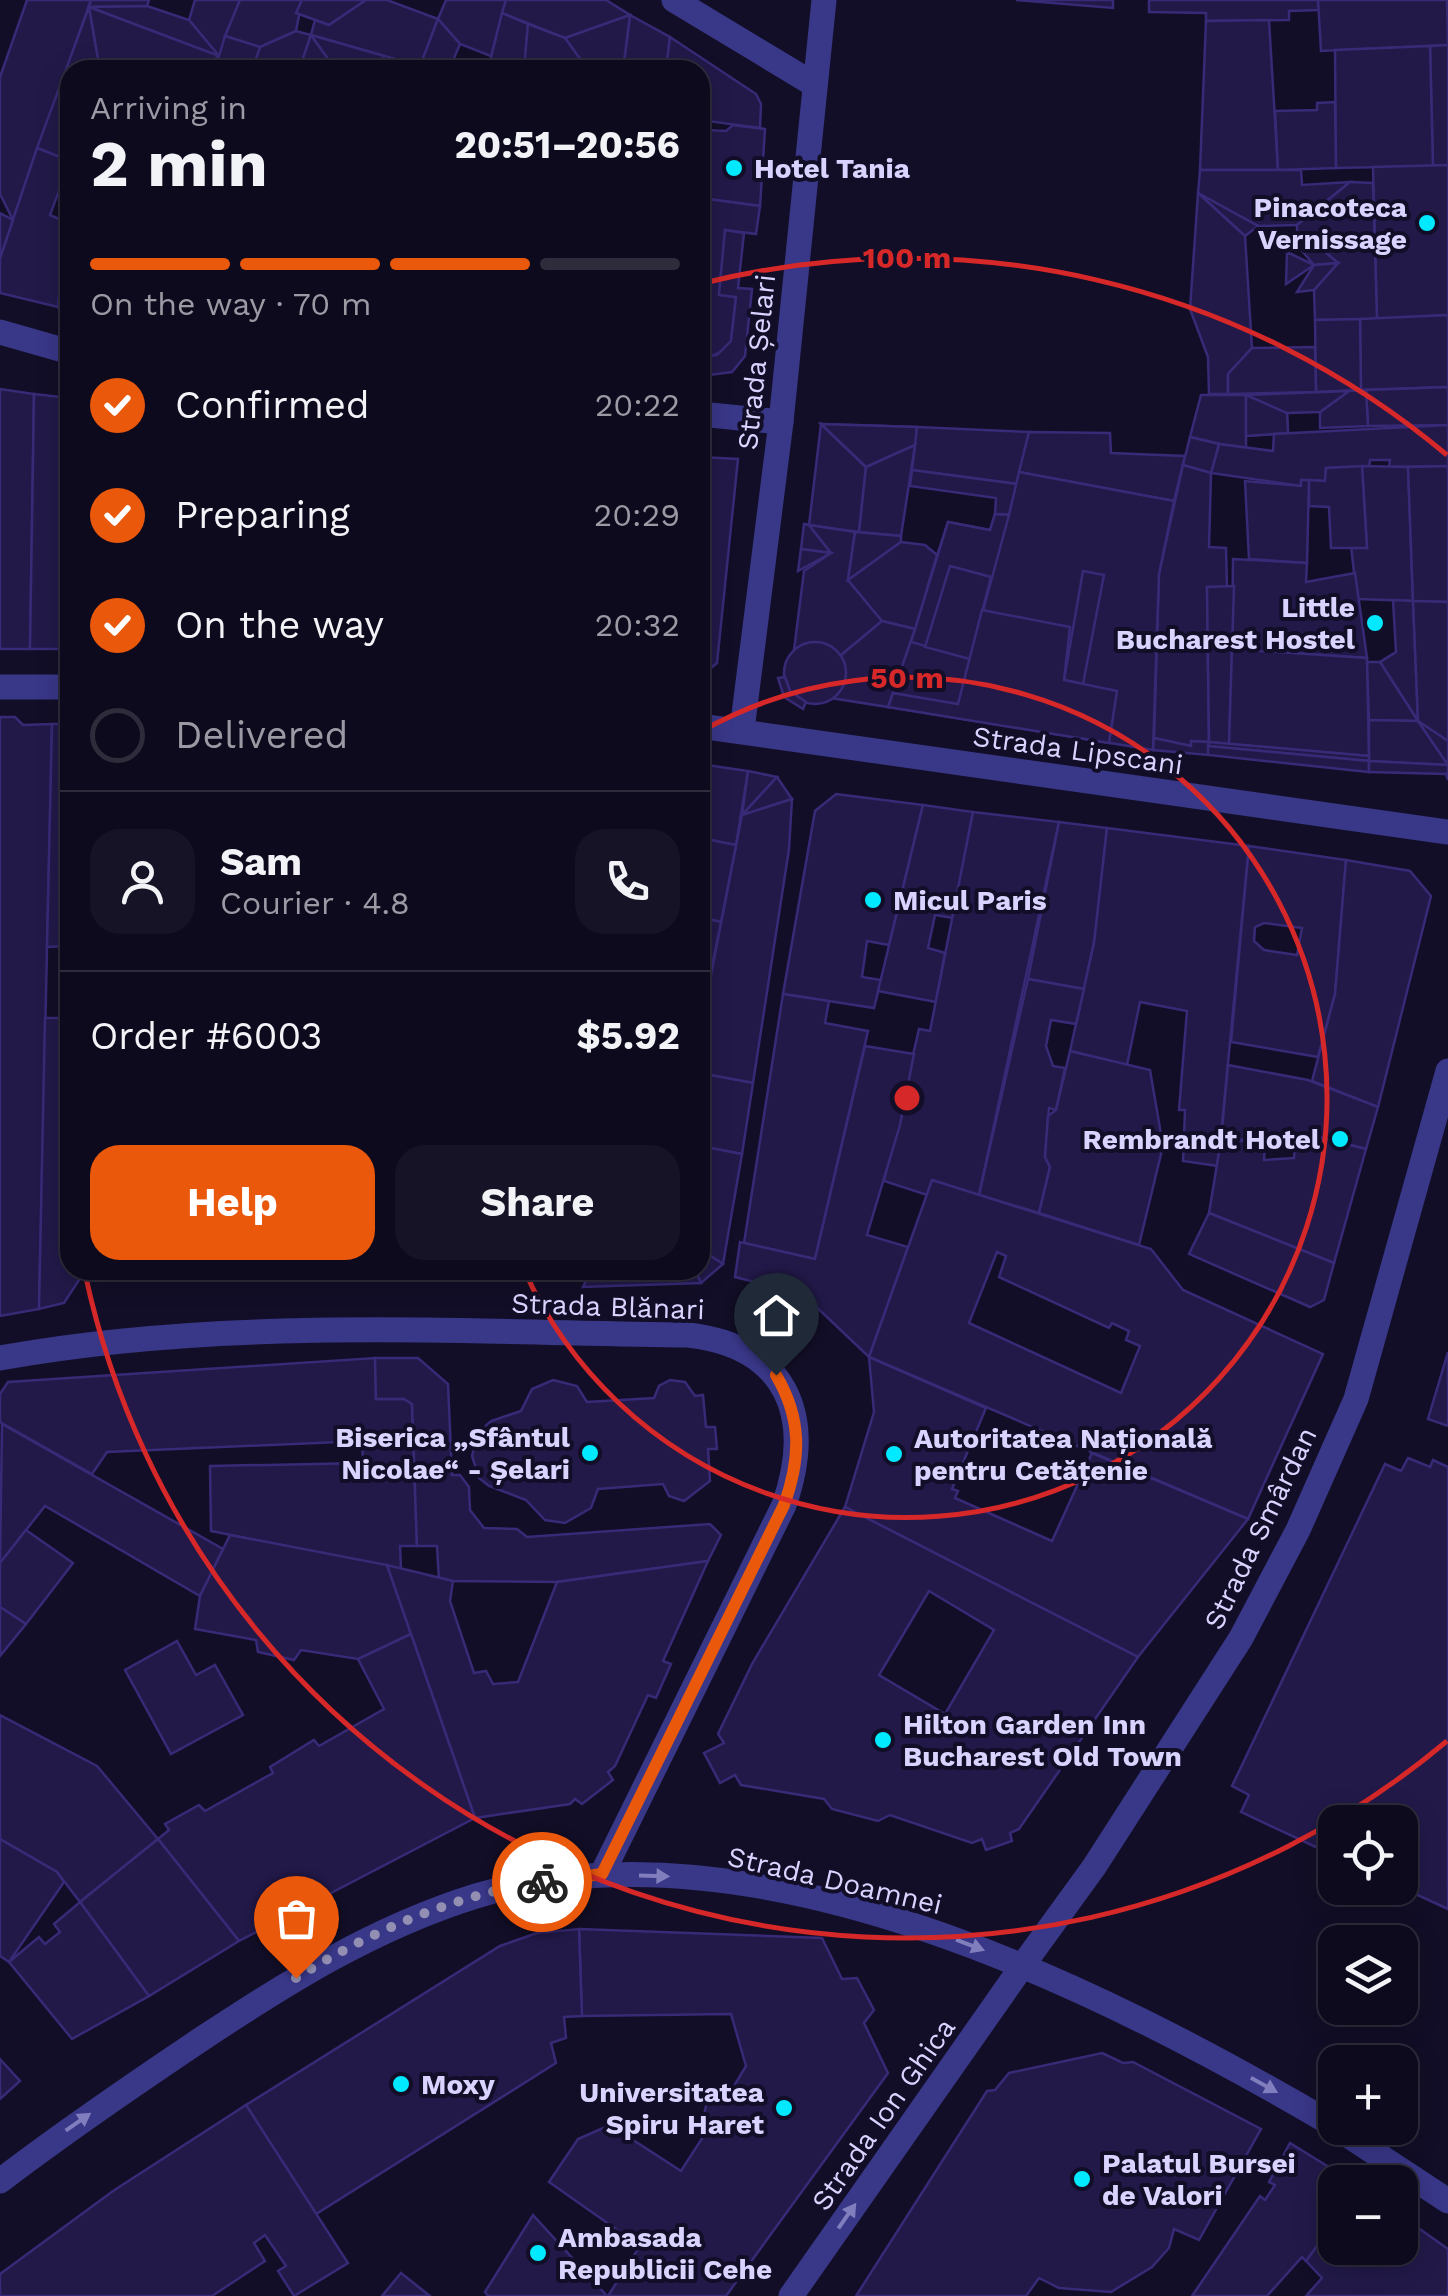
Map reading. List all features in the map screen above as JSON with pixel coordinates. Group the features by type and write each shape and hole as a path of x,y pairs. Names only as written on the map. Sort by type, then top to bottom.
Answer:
{"street":[{"path":"674,0 815,85"},
{"name":"Strada Șelari","path":"742,730 781,422 824,0"},
{"path":"0,332 60,349"},
{"path":"710,415 781,422"},
{"path":"0,687 60,687"},
{"name":"Strada Lipscani","path":"710,727 1448,832"},
{"name":"Strada Smârdan","path":"1023,1966 1094,1868 1241,1638 1298,1530 1356,1398 1448,1070"},
{"name":"Strada Blănari","path":"0,1358 133,1336 308,1329 688,1336 736,1345 759,1359 776,1375 796,1420 795,1475 784,1505 602,1874"},
{"name":"Strada Doamnei","path":"0,2181 76,2122 322,1961 381,1932 478,1896 602,1874 726,1883 812,1899 942,1935 1023,1966 1191,2044 1318,2117"},
{"name":"Strada Ion Ghica","path":"791,2296 1023,1966"},
{"name":"Strada Doamnei","path":"1363,2145 1448,2201"}],"building":[{"path":"27,0 91,0 70,60 60,60 60,87 13,220 0,194 0,77"},
{"path":"91,0 149,0 147,6 89,7"},
{"path":"195,0 240,0 219,56 189,20"},
{"path":"240,0 302,0 296,31 260,47 225,36"},
{"path":"302,0 366,0 329,25 296,13"},
{"path":"366,0 387,0 438,19 422,60 399,60 311,35 315,20 329,25"},
{"path":"446,0 506,0 491,56 460,44 438,19"},
{"path":"506,0 606,0 630,15 565,38 502,13"},
{"path":"1016,0 1113,0 1113,8"},
{"path":"1149,0 1318,0 1319,10 1289,11 1289,20 1206,21 1206,13 1149,12"},
{"path":"1318,0 1447,0 1448,45 1321,51"},
{"path":"147,6 189,20 219,56 89,7"},
{"path":"89,7 98,60 69,60"},
{"path":"89,7 219,56 214,60 98,60"},
{"path":"502,13 528,24 525,60 490,60"},
{"path":"630,15 670,37 667,60 624,60"},
{"path":"630,15 624,60 581,60 565,38"},
{"path":"438,19 460,44 453,60 422,60"},
{"path":"1269,20 1278,170 1200,170 1206,21"},
{"path":"528,24 565,38 581,60 525,60"},
{"path":"296,31 311,35 302,60 255,60 260,47"},
{"path":"311,35 329,60 302,60"},
{"path":"311,35 384,56 383,60 329,60"},
{"path":"225,36 260,47 255,60 218,60"},
{"path":"670,37 705,60 667,60"},
{"path":"1448,45 1448,165 1433,166 1430,46"},
{"path":"1430,46 1433,166 1336,168 1335,50"},
{"path":"710,64 756,94 761,104 760,128 710,121"},
{"path":"60,86 60,157 37,148"},
{"path":"1335,102 1336,168 1278,170 1275,111 1317,110 1317,103"},
{"path":"733,125 765,129 760,206 710,199 710,130 726,131"},
{"path":"37,148 60,157 60,188 50,215 60,220 58,307 0,293 0,258"},
{"path":"1448,165 1448,315 1377,319 1373,167"},
{"path":"1200,170 1301,170 1302,185 1350,182 1297,225 1258,226 1198,193"},
{"path":"1350,182 1373,183 1377,319 1315,320 1314,290 1338,263 1317,245 1297,245 1297,225"},
{"path":"1198,193 1258,226 1245,236"},
{"path":"1198,193 1245,236 1252,348 1228,374 1228,394 1209,394 1208,357 1190,309"},
{"path":"710,199 760,206 756,234 725,230 719,295 736,297 731,341 725,350 710,357"},
{"path":"0,213 13,220 0,258"},
{"path":"725,230 744,233 738,288 752,289 745,356 732,372 710,375 710,356 717,355 731,341 736,297 719,295"},
{"path":"1297,245 1317,245 1338,263 1314,265"},
{"path":"1287,252 1314,265 1286,284"},
{"path":"1338,263 1314,290 1297,292 1314,265"},
{"path":"1448,315 1448,387 1361,390 1360,319"},
{"path":"1360,319 1361,390 1316,392 1315,320"},
{"path":"1315,347 1316,392 1228,394 1228,374 1252,348"},
{"path":"1448,387 1448,425 1368,426 1366,390"},
{"path":"0,389 34,394 30,649 0,649"},
{"path":"1366,390 1368,426 1320,428 1320,412 1349,391"},
{"path":"1349,391 1320,412 1287,413 1288,433 1246,436 1246,395"},
{"path":"34,394 60,397 60,649 30,649"},
{"path":"1201,395 1246,395 1246,450 1190,437"},
{"path":"1246,395 1287,413 1288,433 1246,436"},
{"path":"821,424 866,467 859,532 809,525"},
{"path":"821,424 1029,432 1017,484 912,470 915,445 866,467"},
{"path":"821,424 917,427 915,445 866,467"},
{"path":"1448,425 1448,466 1389,467 1390,460 1370,460 1369,467 1326,468 1325,481 1301,480 1301,486 1211,473 1219,444 1273,451 1274,434"},
{"path":"1029,432 1110,433 1111,453 1185,456 1174,501 1019,472"},
{"path":"1190,437 1219,444 1211,473 1183,465"},
{"path":"915,445 901,536 859,532 866,467"},
{"path":"710,458 738,459 717,663 710,669"},
{"path":"1183,465 1211,473 1209,547 1226,548 1227,587 1207,587 1209,742 1191,741 1191,746 1154,738 1159,574"},
{"path":"1362,466 1408,467 1413,601 1357,599 1351,546 1367,548"},
{"path":"1362,466 1367,548 1331,548 1329,507 1309,506 1309,480 1325,481 1326,468"},
{"path":"1448,466 1448,602 1413,601 1408,467"},
{"path":"912,470 1017,484 1009,515 995,514 996,498 910,486"},
{"path":"1019,472 1174,501 1159,574 1153,750 888,707 948,522 990,530 995,514 1009,515"},
{"path":"1301,480 1309,480 1307,563 1249,559 1245,481 1301,486"},
{"path":"995,514 1009,515 970,659 911,642 948,522 990,530"},
{"path":"804,524 809,525 831,553 801,549"},
{"path":"809,525 855,532 848,580 882,621 840,656 821,643 794,650 804,571 831,553"},
{"path":"855,532 901,536 901,542 848,580"},
{"path":"901,542 925,545 937,555 915,629 882,621 848,580"},
{"path":"801,549 831,553 798,571"},
{"path":"1233,559 1307,563 1306,582 1355,573 1367,658 1232,649"},
{"path":"950,566 991,577 970,659 925,647"},
{"path":"1083,571 1104,575 1083,684 1064,680"},
{"path":"1234,586 1229,744 1209,742 1207,587"},
{"path":"1393,600 1413,601 1418,721 1380,662 1396,652"},
{"path":"1413,601 1448,602 1448,741 1418,721"},
{"path":"982,610 1070,627 1064,680 1117,691 1109,743 888,707 893,693 958,704"},
{"path":"882,621 915,629 888,707 831,698 845,681 840,656"},
{"path":"815,642 837,651 846,673 837,695 815,704 793,695 784,673 793,651"},
{"path":"1232,649 1367,658 1369,756 1229,744"},
{"path":"1367,662 1380,662 1418,721 1369,720"},
{"path":"785,677 790,691 806,702 803,709 784,697 778,678"},
{"path":"0,717 15,717 23,725 52,724 39,1309 0,1316"},
{"path":"1369,720 1418,721 1448,765 1369,761"},
{"path":"1418,721 1448,741 1448,765"},
{"path":"52,724 60,724 60,946 47,947"},
{"path":"1154,738 1191,746 1191,741 1209,742 1208,755 1153,750"},
{"path":"1209,742 1369,756 1369,761 1208,746"},
{"path":"1208,746 1369,761 1369,772 1208,755"},
{"path":"1369,761 1448,765 1448,780 1446,774 1369,772"},
{"path":"710,765 748,771 736,845 710,840"},
{"path":"748,771 777,777 742,815"},
{"path":"777,777 792,799 742,815"},
{"path":"836,794 923,805 889,945 867,941 862,977 881,980 874,1008 783,994 815,811"},
{"path":"792,799 789,849 753,1083 710,1075 710,980 742,815"},
{"path":"923,805 973,812 953,918 935,915 928,948 945,953 936,1002 878,991"},
{"path":"973,812 1059,822 979,1195 932,1180 927,1195 884,1181 919,1029 930,1031"},
{"path":"1059,822 1107,828 1095,937 1084,989 1028,979"},
{"path":"1107,828 1249,846 1218,1166 1183,1161 1185,1110 1179,1110 1187,1011 1140,1002 1127,1065 1070,1051 1094,943"},
{"path":"710,840 736,845 721,922 710,919"},
{"path":"1249,846 1346,860 1335,994 1318,1057 1231,1042","holes":["1264,923 1302,928 1297,955 1264,950 1254,941 1255,927"]},
{"path":"1346,860 1410,871 1431,896 1378,1107 1312,1081 1335,994"},
{"path":"710,919 721,922 710,976"},
{"path":"1028,979 1084,989 1076,1024 1051,1020 1046,1046 1053,1066 1065,1068 1056,1110 1049,1108 1045,1157 1050,1167 1039,1213 979,1195"},
{"path":"783,994 829,1001 825,1023 868,1031 815,1259 744,1243"},
{"path":"45,1018 60,1018 60,1280 79,1280 64,1303 39,1309"},
{"path":"865,1046 914,1054 900,1125 867,1235 908,1247 869,1357 807,1298 783,1286 782,1289 735,1277 740,1242 815,1259"},
{"path":"1070,1051 1150,1070 1163,1146 1139,1245 1039,1213 1050,1167 1045,1157 1048,1116 1056,1110"},
{"path":"1228,1065 1308,1080 1378,1107 1366,1149 1318,1137 1221,1140"},
{"path":"710,1075 753,1083 742,1154 710,1148"},
{"path":"1318,1137 1366,1149 1334,1263 1209,1213 1221,1140 1265,1142 1264,1160 1294,1158 1295,1139"},
{"path":"710,1148 742,1154 723,1264 710,1256"},
{"path":"932,1180 1151,1249 1183,1290 1323,1354 1248,1519 869,1357","holes":["997,1252 1006,1256 999,1277 1109,1328 1112,1323 1129,1331 1126,1340 1140,1346 1121,1393 969,1323"]},
{"path":"1209,1213 1334,1263 1324,1300 1310,1307 1189,1254"},
{"path":"710,1256 723,1264 710,1275"},
{"path":"586,1280 701,1283 583,1287"},
{"path":"1448,1352 1448,1426 1428,1419"},
{"path":"869,1357 986,1408 952,1489 958,1491 955,1498 1052,1541 1092,1453 1248,1519 1138,1657 845,1507 874,1412"},
{"path":"375,1358 376,1399 404,1399 412,1404 417,1546 400,1546 401,1569 211,1531 210,1466 363,1463 362,1441 107,1452 92,1474 0,1422 0,1394 8,1382"},
{"path":"375,1358 418,1358 448,1384 452,1475 460,1475 469,1487 470,1510 484,1528 517,1529 527,1537 710,1524 721,1535 708,1561 557,1582 439,1581 437,1546 417,1546 412,1404 404,1399 376,1399"},
{"name":"Biserica „Sfântul Nicolae“ - Șelari","path":"553,1380 577,1386 587,1402 654,1398 659,1386 670,1380 685,1382 695,1396 703,1395 706,1427 715,1427 717,1449 708,1449 710,1481 684,1501 669,1496 663,1484 598,1489 591,1508 565,1523 545,1520 526,1500 489,1486 479,1478 472,1456 478,1433 491,1421 521,1411 532,1389"},
{"path":"2,1424 223,1549 200,1596 45,1506 0,1563"},
{"path":"1408,1458 1430,1467 1433,1460 1448,1467 1448,1909 1418,1895 1418,1805 1318,1805 1318,1848 1241,1812 1249,1795 1232,1786 1385,1464 1401,1471"},
{"path":"845,1507 1138,1657 1019,1829 1010,1833 1012,1841 986,1850 982,1839 972,1843 890,1815 878,1821 832,1809 824,1799 741,1785 735,1775 720,1783 704,1753 724,1743 718,1734 752,1664","holes":["929,1591 994,1630 945,1714 879,1675"]},
{"path":"26,1530 73,1563 26,1624 0,1607 0,1563"},
{"path":"230,1535 387,1565 411,1634 358,1659 301,1650 294,1660 258,1652 256,1640 195,1629 200,1596"},
{"path":"708,1561 663,1661 671,1664 656,1698 648,1695 615,1766 608,1772 613,1780 582,1804 575,1799 570,1804 475,1818 387,1565 453,1581 450,1601 474,1673 486,1671 493,1684 518,1682 557,1582"},
{"path":"0,1607 26,1624 0,1656"},
{"path":"411,1634 475,1818 239,1941 158,1839 169,1830 165,1824 199,1805 205,1811 273,1773 270,1767 314,1740 319,1746 384,1709 358,1659"},
{"path":"177,1641 196,1675 215,1665 243,1715 171,1754 125,1670"},
{"path":"0,1715 97,1766 158,1839 80,1902 57,1872 0,1839"},
{"path":"0,1839 57,1872 64,1882 9,1962 0,1956"},
{"path":"158,1839 239,1941 149,1996 80,1902"},
{"path":"80,1902 149,1996 72,2039 9,1962 39,1937 45,1944 60,1932 54,1924"},
{"name":"Universitatea Spiru Haret","path":"579,1929 822,1938 842,1979 857,1978 874,2010 864,2023 888,2073 726,2296 608,2296 640,2246 549,2182 578,2139 610,2125 681,2171 710,2126 704,2115 707,2101 718,2090 731,2091 746,2066 731,2014 582,2016"},
{"name":"Moxy","path":"579,1929 582,2016 564,2017 566,2038 551,2043 556,2063 316,2214 246,2105 500,1946 537,1933"},
{"name":"Palatul Bursei de Valori","path":"1102,2053 1123,2063 1133,2062 1261,2129 1199,2240 1174,2229 1169,2248 1152,2267 1111,2292 1059,2288 1039,2278 1026,2296 856,2296 987,2091 995,2090 1009,2073"},
{"path":"0,2059 20,2081 0,2099"},
{"path":"246,2105 348,2263 294,2296 278,2271 286,2266 265,2235 254,2243 265,2261 212,2296 0,2296 0,2274 113,2191"},
{"path":"1290,2143 1326,2165 1318,2165 1318,2245 1267,2296 1192,2296 1260,2196 1265,2200 1275,2185 1269,2182"},
{"name":"Ambasada Republicii Cehe","path":"533,2215 607,2296 488,2296 485,2292"},
{"path":"1418,2228 1448,2249 1448,2296 1306,2296 1322,2278 1306,2261 1318,2245 1318,2265 1418,2265"},
{"path":"401,2273 430,2296 382,2296"}],"way so far":[{"path":"296,1978 322,1961 430,1912 478,1896 542,1882"}],"place":[{"name":"Hotel Tania","path":"734,168"},
{"name":"Pinacoteca Vernissage","path":"1427,223"},
{"name":"Little Bucharest Hostel","path":"1375,623"},
{"name":"Micul Paris","path":"873,900"},
{"name":"Rembrandt Hotel","path":"1340,1139"},
{"name":"Biserica „Sfântul Nicolae“ - Șelari","path":"590,1453"},
{"name":"Autoritatea Națională pentru Cetățenie","path":"894,1454"},
{"name":"Hilton Garden Inn Bucharest Old Town","path":"883,1740"},
{"name":"Moxy","path":"401,2084"},
{"name":"Universitatea Spiru Haret","path":"784,2108"},
{"name":"Palatul Bursei de Valori","path":"1082,2179"},
{"name":"Ambasada Republicii Cehe","path":"538,2253"}],"route":[{"path":"542,1882 602,1874 784,1505 795,1475 798,1448 796,1420 776,1375"}]}
